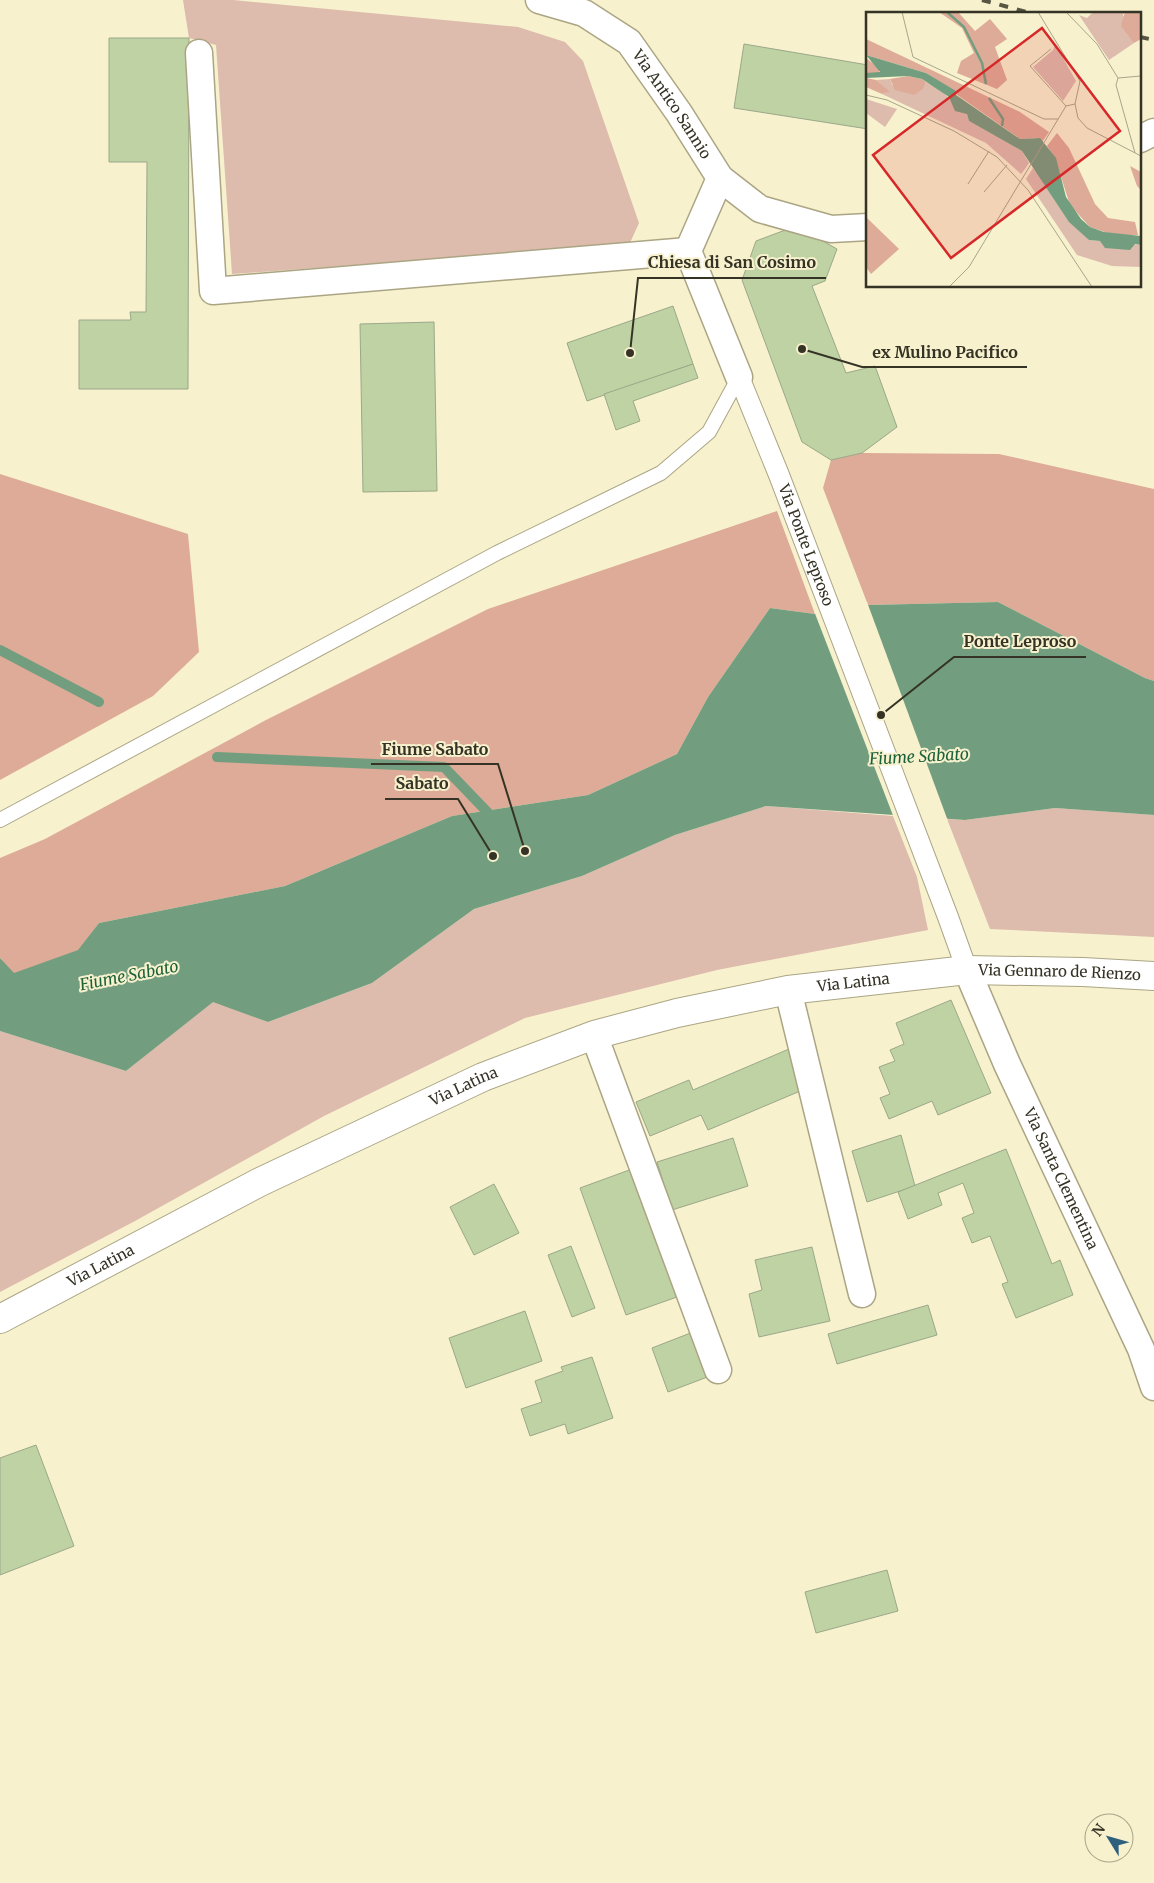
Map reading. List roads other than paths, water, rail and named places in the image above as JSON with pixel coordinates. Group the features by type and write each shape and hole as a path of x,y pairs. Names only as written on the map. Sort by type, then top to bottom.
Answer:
{"street":[{"name":"Via Antico Sannio","path":"538,0 584,13 629,42 679,113 720,178"},
{"path":"199,53 213,291 688,251 720,178 760,208 831,229 866,227"},
{"path":"1142,137 1154,132"},
{"name":"Via Ponte Leproso","path":"688,251 779,475 967,970"},
{"name":"Via Gennaro de Rienzo","path":"967,970 1083,972 1154,976"},
{"name":"Via Latina","path":"0,1319 260,1182 483,1077 594,1035 677,1013 788,990 967,970"},
{"name":"Via Santa Clementina","path":"967,970 1007,1064 1141,1349 1154,1387"},
{"path":"788,990 862,1294"},
{"path":"594,1035 718,1370"}],"lane":[{"path":"0,820 497,554 660,473 708,432 739,377"}],"water":[{"path":"998,602 1154,681 1154,815 1055,808 965,820 766,806 675,835 582,876 474,909 372,983 268,1022 213,1002 126,1071 0,1031 0,958 14,973 78,950 99,923 285,886 452,816 588,795 677,754 708,697 770,608 815,614 868,605"}],"waterway":[{"path":"0,650 99,702"},
{"path":"217,757 444,767 495,820"}],"railway":[{"path":"982,0 1027,12"},
{"path":"1142,37 1154,40"}],"place":[{"name":"ex Mulino Pacifico","path":"802,349"},
{"name":"Chiesa di San Cosimo","path":"630,353"},
{"name":"Ponte Leproso","path":"881,715"},
{"name":"Fiume Sabato","path":"525,851"},
{"name":"Sabato","path":"493,856"}]}
